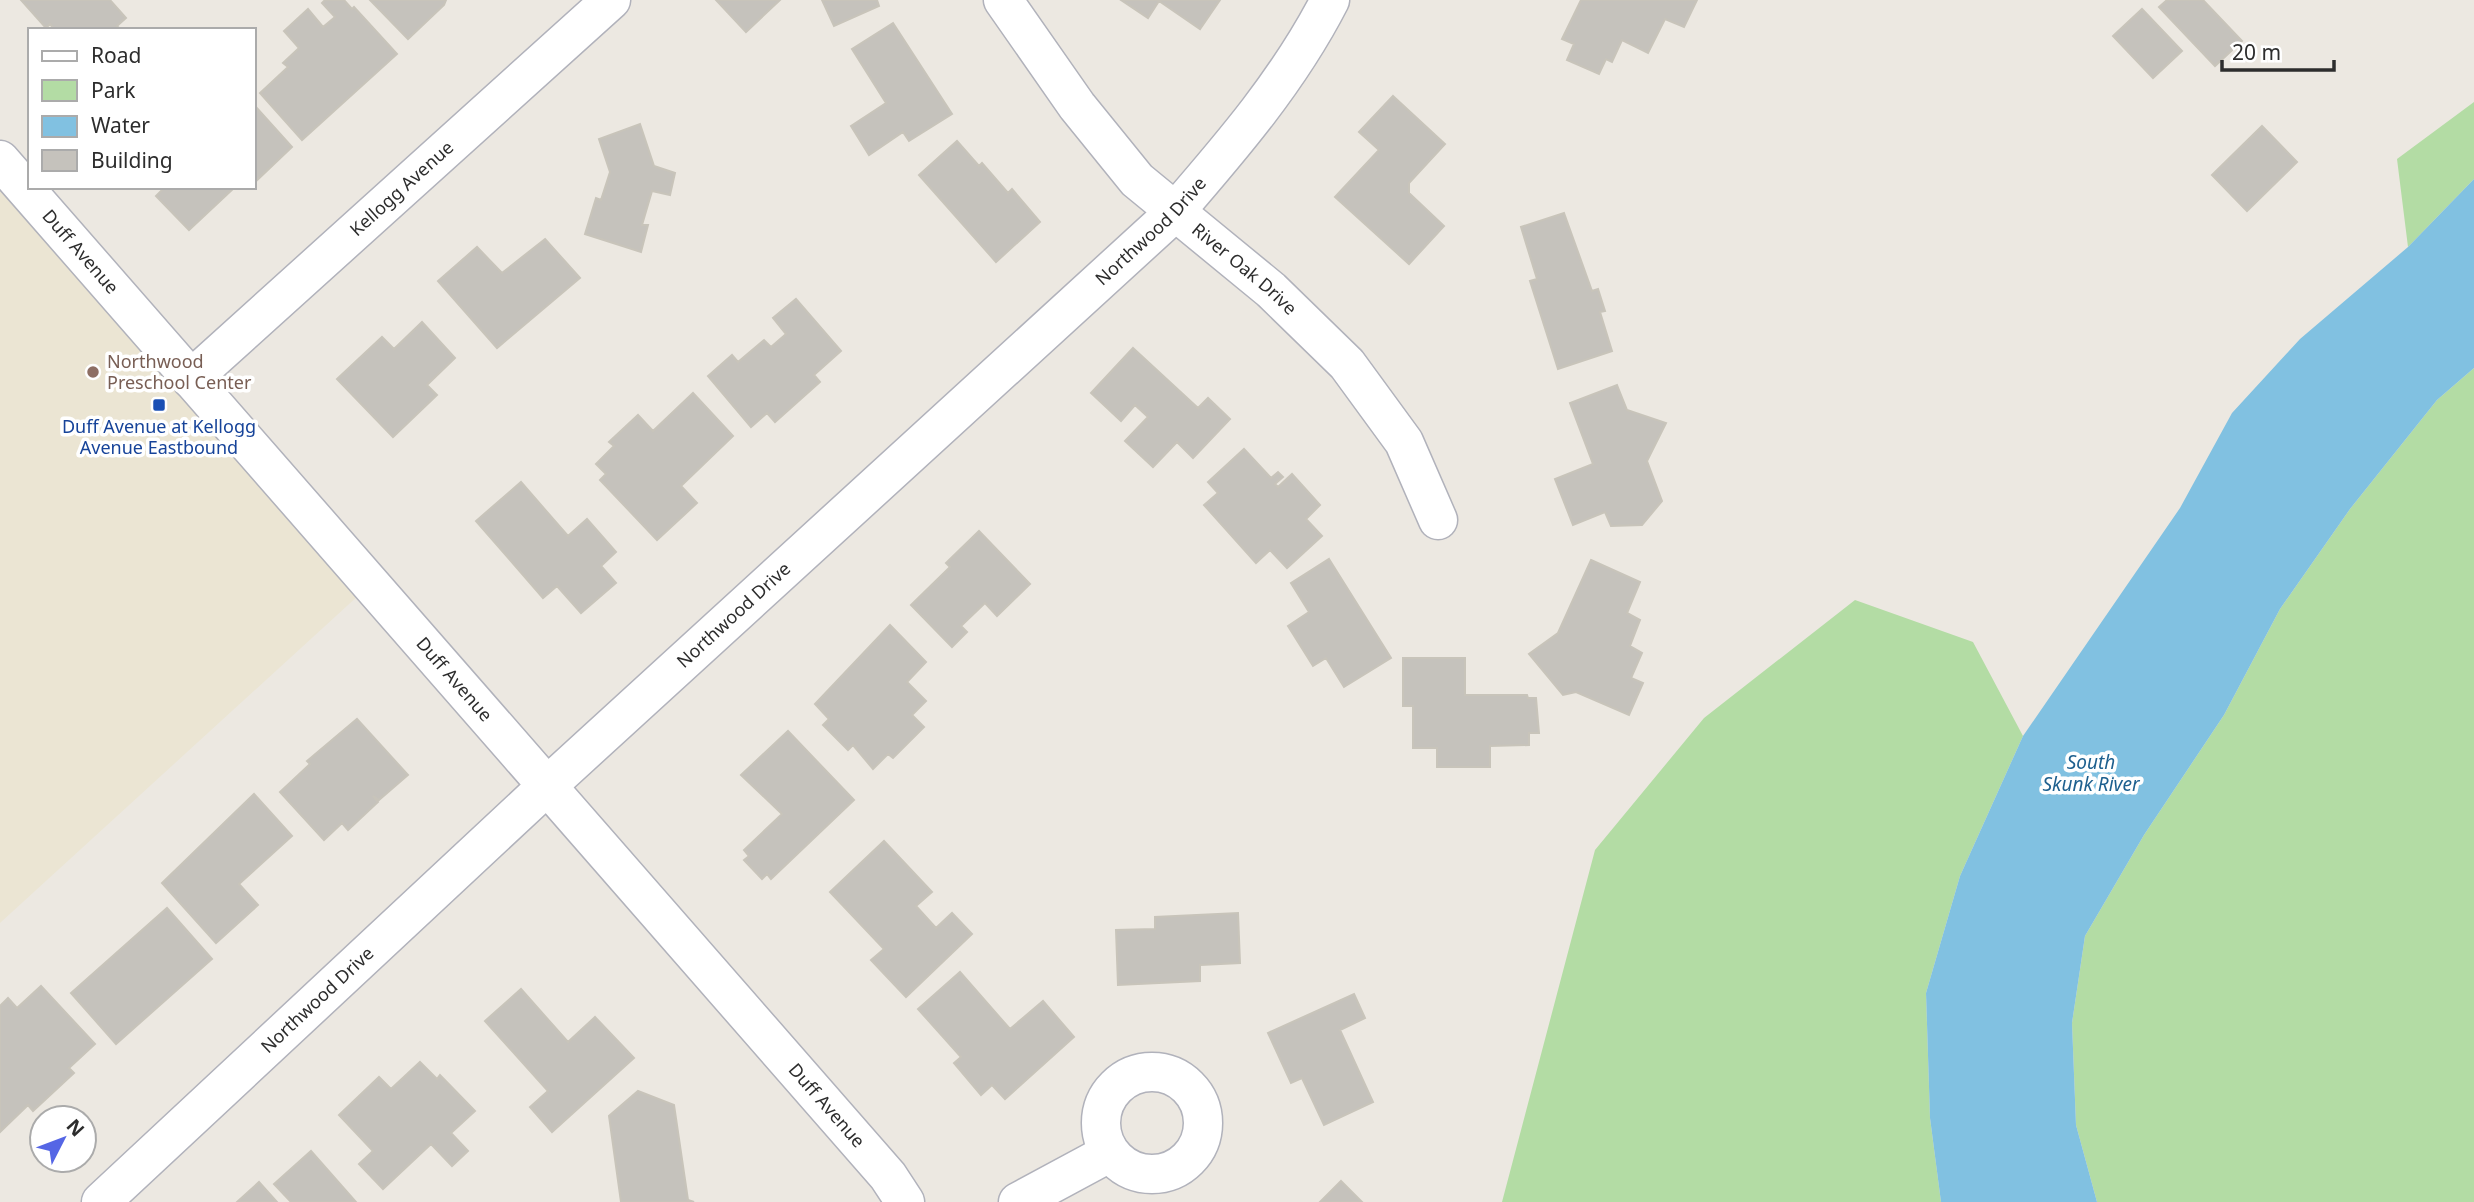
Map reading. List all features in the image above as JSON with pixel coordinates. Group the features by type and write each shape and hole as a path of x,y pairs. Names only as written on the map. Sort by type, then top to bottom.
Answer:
{"street":[{"name":"Kellogg Avenue","path":"191,379 611,0"},
{"name":"River Oak Drive","path":"1003,0 1069,95 1137,180 1270,290 1347,364 1404,442 1438,520"},
{"name":"Northwood Drive","path":"100,1202 547,786 1174,213 1248,128 1309,40 1330,0"},
{"name":"Duff Avenue","path":"0,160 888,1176 905,1202"},
{"path":"1018,1202 1109,1153"}],"shaded area":[{"name":"Northwood Preschool Center","path":"0,160 371,584 0,923"}],"green space":[{"path":"2474,102 2474,179 2408,247 2397,159"},
{"path":"2474,368 2474,1202 2097,1202 2076,1125 2072,1023 2085,936 2144,835 2224,715 2280,609 2350,509 2437,400"},
{"path":"1855,600 1973,642 2023,736 1960,876 1926,993 1930,1118 1941,1202 1502,1202 1595,850 1704,718"}],"water":[{"name":"South Skunk River","path":"2474,179 2474,368 2437,400 2350,509 2280,609 2224,715 2144,835 2085,936 2072,1023 2076,1125 2097,1202 1941,1202 1930,1118 1926,993 1960,876 2023,736 2180,508 2232,413 2300,339 2408,247"}],"building":[{"path":"21,0 110,0 126,18 117,26 119,28 53,28 50,24 46,28"},
{"path":"325,0 344,0 352,9 354,7 397,54 302,140 260,93 288,67 283,63 299,48 284,31 308,9 323,27 335,17 322,3"},
{"path":"370,0 446,0 408,39"},
{"path":"716,0 780,0 746,32"},
{"path":"822,0 877,0 879,6 834,26"},
{"path":"1121,0 1220,0 1200,29 1159,1 1148,18"},
{"path":"1581,0 1697,0 1684,27 1665,19 1648,53 1622,40 1612,62 1606,59 1599,74 1567,60 1574,44 1562,39"},
{"path":"2167,0 2203,0 2242,41 2215,66 2159,7"},
{"path":"2142,9 2182,51 2153,78 2113,36"},
{"path":"893,23 952,114 909,141 903,132 869,155 851,126 886,103 852,49"},
{"path":"1393,96 1445,144 1409,183 1409,193 1444,226 1409,264 1335,197 1379,150 1359,132"},
{"path":"256,107 292,147 256,181"},
{"path":"640,124 654,166 675,173 670,195 652,191 642,225 648,225 641,252 585,234 596,198 601,200 610,172 599,139"},
{"path":"2262,126 2297,162 2247,211 2212,175"},
{"path":"957,141 979,166 982,163 1008,193 1012,189 1040,222 996,262 919,175"},
{"path":"163,189 233,189 189,230 156,196"},
{"path":"1564,213 1592,291 1598,289 1605,311 1600,312 1612,351 1558,369 1530,281 1537,279 1521,227"},
{"path":"545,239 580,278 497,348 438,281 477,247 502,273"},
{"path":"796,299 841,351 814,375 820,382 775,422 767,413 751,427 708,376 732,355 738,362 764,340 771,347 786,334 773,318"},
{"path":"422,322 455,358 427,385 437,395 393,437 337,379 382,337 394,349"},
{"path":"1133,348 1198,408 1208,398 1230,419 1193,458 1177,442 1153,467 1125,441 1148,417 1135,405 1121,421 1091,393"},
{"path":"1617,385 1627,410 1666,423 1647,461 1662,501 1642,525 1611,526 1605,512 1573,525 1555,479 1593,464 1570,403"},
{"path":"693,393 733,436 681,486 697,503 657,540 600,480 606,474 596,464 614,446 609,442 638,415 653,431"},
{"path":"1244,449 1271,478 1278,472 1283,477 1275,484 1278,487 1292,474 1320,505 1306,519 1322,536 1287,568 1270,550 1256,563 1204,505 1218,493 1208,482"},
{"path":"521,482 568,536 587,519 616,552 601,566 616,583 581,613 557,586 543,598 476,521"},
{"path":"979,531 1030,584 997,616 985,603 961,626 967,632 952,647 911,605 950,567 946,563"},
{"path":"1329,559 1391,658 1344,687 1326,658 1313,666 1288,626 1309,612 1291,583"},
{"path":"1591,560 1640,582 1627,613 1640,620 1630,646 1642,653 1631,678 1643,683 1629,715 1576,692 1563,695 1529,654 1558,633"},
{"path":"890,625 926,662 907,682 926,701 912,715 924,727 893,758 888,754 873,769 853,745 848,750 823,725 829,719 815,704"},
{"path":"1403,658 1465,658 1465,695 1527,695 1528,698 1536,698 1539,733 1529,733 1529,745 1490,746 1490,767 1437,767 1437,748 1413,748 1413,706 1403,706"},
{"path":"357,719 408,775 379,800 373,796 378,802 348,830 342,823 324,840 280,792 310,764 307,761"},
{"path":"788,731 854,800 771,879 767,874 762,879 744,860 749,856 744,850 782,814 741,775"},
{"path":"254,794 292,836 239,884 258,905 216,943 162,883"},
{"path":"884,841 932,892 916,906 936,928 952,913 972,934 906,997 871,960 884,949 830,892"},
{"path":"167,908 212,959 116,1044 71,993"},
{"path":"1238,913 1240,963 1200,965 1200,981 1118,985 1116,930 1155,929 1155,917"},
{"path":"960,972 1010,1029 1043,1001 1074,1037 1005,1099 992,1085 981,1095 954,1063 961,1057 918,1009"},
{"path":"41,986 95,1044 69,1068 74,1073 41,1104 28,1104 0,1132 0,1006 8,998 17,1008"},
{"path":"521,989 568,1042 595,1017 634,1058 552,1132 530,1107 548,1091 485,1021"},
{"path":"1354,994 1365,1018 1340,1030 1373,1102 1324,1125 1302,1078 1291,1083 1268,1033"},
{"path":"420,1062 437,1079 440,1075 475,1111 451,1133 468,1151 452,1166 431,1144 383,1189 359,1164 373,1151 339,1115 379,1077 391,1089"},
{"path":"638,1091 674,1105 688,1200 694,1202 621,1202 609,1116"},
{"path":"311,1151 356,1202 291,1202 274,1184"},
{"path":"1341,1181 1362,1202 1320,1202"},
{"path":"259,1182 277,1202 237,1202"}],"place":[{"name":"Northwood Preschool Center","path":"93,372"},
{"name":"Duff Avenue at Kellogg Avenue Eastbound","path":"159,405"}]}
